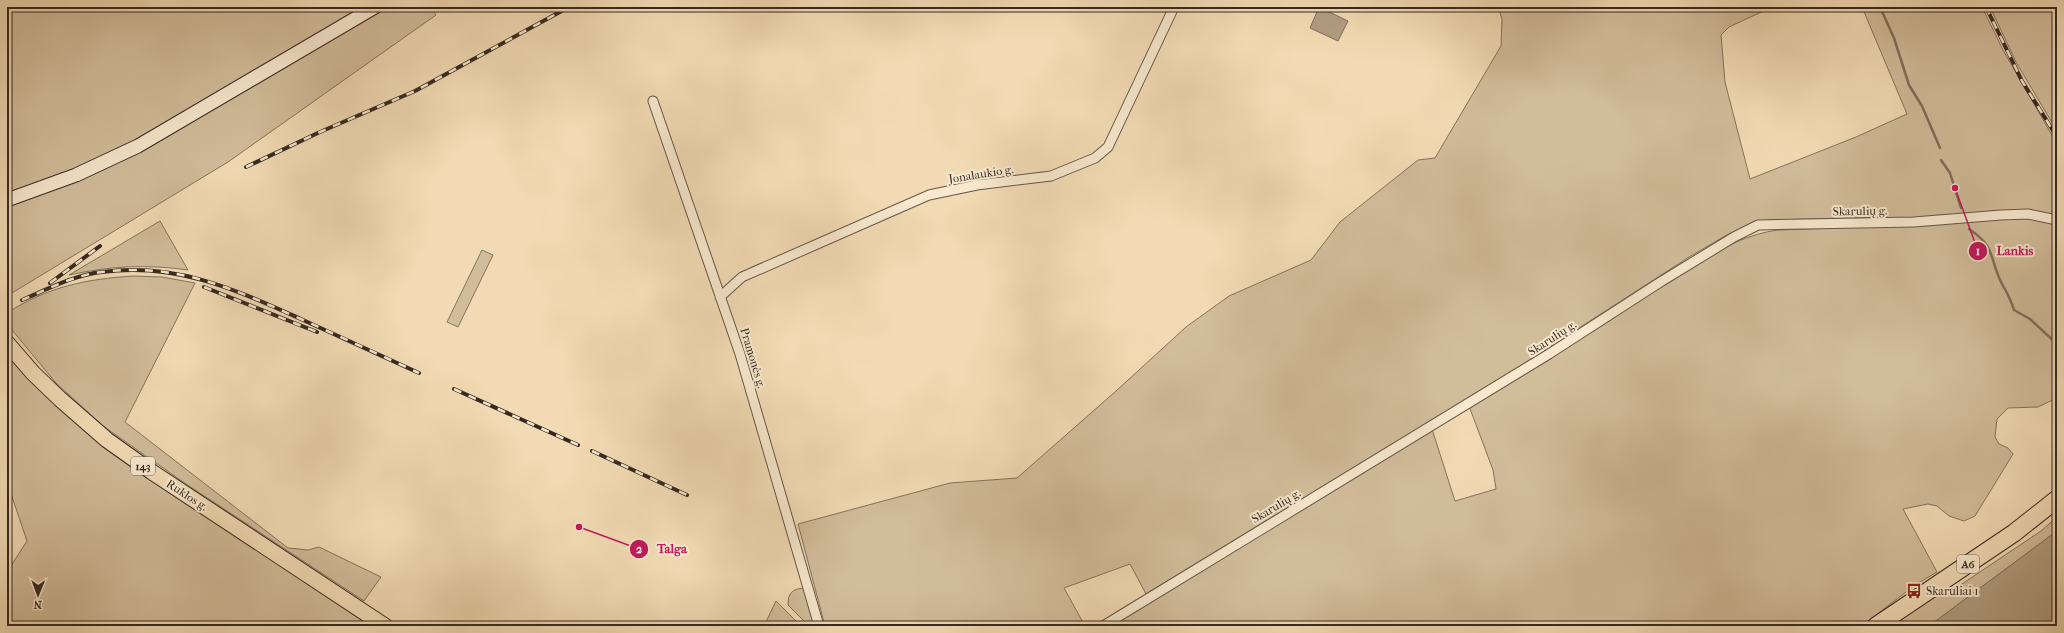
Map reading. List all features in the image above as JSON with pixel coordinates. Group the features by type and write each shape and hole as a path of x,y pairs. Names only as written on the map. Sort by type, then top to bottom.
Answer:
{"highway":[{"name":"A6","path":"1876,626 2014,533 2057,499"}],"main road":[{"path":"7,200 76,175 138,146 375,7"},
{"name":"Ruklos g.","path":"7,343 33,373 107,440 152,472 385,626"}],"street":[{"name":"Jonalaukio g.","path":"720,297 742,277 929,195 977,185 1051,176 1095,158 1108,147 1174,7"},
{"name":"Pramonės g.","path":"653,101 740,354 819,626"},
{"name":"Skarulių g.","path":"1103,626 1549,354 1662,281 1734,237 1758,226 1914,222 2028,214 2057,220"}],"shaded area":[{"path":"7,7 431,7 436,15 228,162 7,296"},
{"path":"1319,7 1348,21 1338,41 1310,28"},
{"path":"1498,7 1772,7 1729,27 1721,35 1725,82 1750,179 1856,137 1907,114 1862,7 1982,7 2003,50 2057,144 2057,398 2038,407 2008,408 1997,419 1995,437 1999,444 2008,448 2013,454 1975,516 1964,521 1949,516 1937,506 1928,504 1903,509 1937,572 1915,585 1862,626 1103,626 1431,426 1455,501 1496,489 1493,470 1469,406 1574,343 1690,266 1712,254 1734,243 1756,235 1778,230 1891,226 1888,217 1768,220 1753,223 1725,236 1689,257 1514,370 1146,594 1130,564 1064,588 1085,626 825,626 798,524 950,483 1017,478 1186,327 1229,296 1311,260 1340,222 1418,160 1435,158 1501,46 1502,19"},
{"path":"1990,7 2057,7 2057,131 2016,62"},
{"path":"160,221 188,270 157,267 128,267 69,275"},
{"path":"482,250 493,255 458,327 447,322"},
{"path":"133,276 162,277 195,283 125,422 288,548 308,550 319,547 381,577 364,601 189,486 103,426 56,383 7,324 7,313 22,304 52,291 99,279"},
{"path":"7,351 155,481 371,626 7,626 7,572 27,541 7,482"},
{"path":"2057,517 2057,531 1929,626 1889,626 1944,589 1947,594 2041,531"},
{"path":"2057,531 2057,626 1929,626"},
{"path":"804,588 816,626 809,626 788,605 789,597 792,592 796,589"},
{"path":"776,601 801,626 764,626"}],"waterway":[{"path":"1880,7 1894,38 1909,85 1922,106 1940,148"},
{"path":"1941,160 1950,173 1961,208"},
{"path":"1969,229 1978,235 1988,247 1997,273 2014,310 2030,319 2057,344"}],"railway":[{"path":"246,167 320,132 415,91 569,7"},
{"path":"1986,7 2022,81 2057,137"},
{"path":"50,283 100,246"},
{"path":"22,300 61,283 81,276 102,272 130,270 156,271 181,275 206,281 254,298 419,373"},
{"path":"204,287 317,332"},
{"path":"454,389 578,445"},
{"path":"592,451 687,495"}],"place":[{"name":"Lankis","path":"1955,188"},
{"name":"Talga","path":"579,527"},
{"name":"Skaruliai 1","path":"1914,591"}]}
